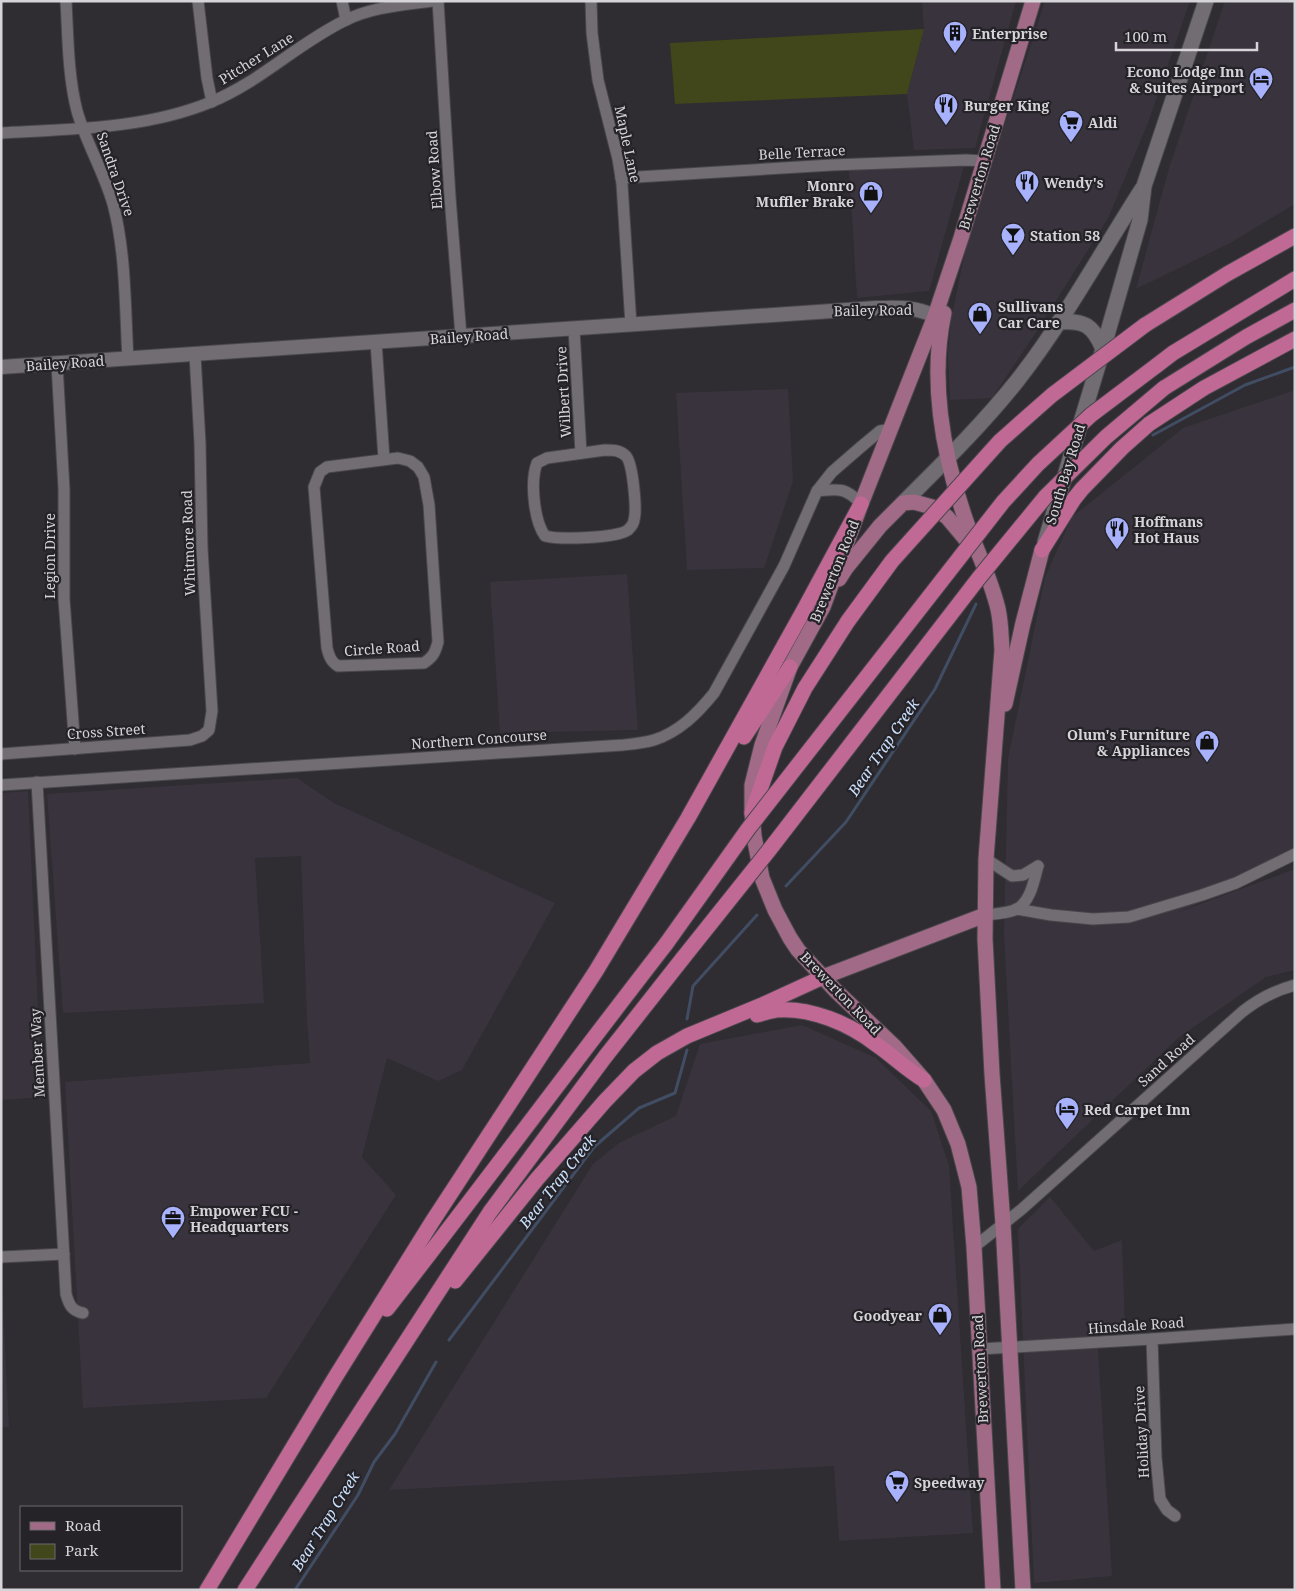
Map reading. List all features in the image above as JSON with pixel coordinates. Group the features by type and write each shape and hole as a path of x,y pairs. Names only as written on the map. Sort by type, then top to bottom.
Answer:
{"highway":[{"path":"752,813 775,747 805,688 848,621 892,561 1000,441 1052,395 1145,325 1227,274 1295,236"},
{"path":"336,1376 666,944 748,829 1003,502 1038,464 1091,415 1181,348 1295,279"},
{"path":"245,1590 490,1212 605,1057 776,841 978,579 1046,496 1106,437 1164,388 1246,337 1295,310"},
{"path":"1042,550 1082,489 1122,448 1149,424 1204,388 1295,339"},
{"path":"207,1590 336,1376 432,1222 596,971 688,818 806,608 861,504"},
{"path":"688,818 735,752 790,667"},
{"path":"404,1345 537,1179 605,1101 634,1071 657,1053 687,1036 824,977"},
{"path":"717,1024 776,1010 803,1011 847,1026 876,1044 924,1080"}],"main road":[{"name":"Brewerton Road","path":"993,1590 974,1247 969,1186 958,1144 944,1110 924,1080 895,1047 798,950 790,938 766,889 756,853 752,813 752,785 762,745 790,667 823,607 861,504 936,316 1033,1"},
{"name":"South Bay Road","path":"992,765 1023,623 1042,550 1140,220 1144,186 1206,1"},
{"name":"South Bay Road","path":"823,607 846,568 880,526 948,459 1000,402 1018,379 1059,322 1144,186"},
{"name":"Brewerton Road","path":"961,238 940,332 939,390 948,459 963,513 997,606 1001,623 1002,650 992,765 986,859 985,915 992,1074 1003,1224 1023,1590"},
{"path":"936,316 940,332"},
{"path":"1059,322 1079,322 1090,327 1098,335 1103,349"},
{"path":"902,503 914,502 932,508 947,517 980,557"},
{"path":"824,977 985,915"}],"street":[{"name":"Sandra Drive","path":"66,1 74,94 84,128 113,203 118,227 128,359"},
{"path":"198,1 207,78 212,102"},
{"path":"342,1 346,20"},
{"name":"Pitcher Lane","path":"1,133 84,128 157,119 184,112 212,102 255,79 322,33 346,20 371,11 433,1"},
{"name":"Elbow Road","path":"438,1 461,336"},
{"name":"Maple Lane","path":"591,1 592,33 598,80 621,178 631,325"},
{"name":"Belle Terrace","path":"621,178 832,165 984,161"},
{"name":"Bailey Road","path":"1,367 876,308 912,308 936,316"},
{"name":"Wilbert Drive","path":"574,329 581,453"},
{"path":"376,342 384,459"},
{"name":"Whitmore Road","path":"195,355 200,443 202,548 212,711 209,730"},
{"name":"Legion Drive","path":"57,364 64,489 64,608 75,748"},
{"name":"Northern Concourse","path":"1,785 623,745 653,741 677,730 700,710 714,693 783,568 817,491 832,472 880,431 892,429"},
{"name":"Wilbert Drive","path":"616,450 627,458 631,468 634,494 634,520 629,529 616,535 556,539 545,536 540,529 535,500 534,471 537,462 547,458 581,453 616,450"},
{"name":"Circle Road","path":"398,458 410,461 418,467 424,477 429,505 438,642 432,658 424,663 338,666 333,663 327,648 314,487 320,472 326,467 384,459 398,458"},
{"path":"817,491 836,489 848,492 861,504"},
{"name":"Cross Street","path":"1,754 190,740 202,736 209,730"},
{"name":"Member Way","path":"37,782 66,1294 69,1305 83,1313"},
{"path":"985,915 1016,909 1089,919 1129,917 1202,896 1236,883 1295,854"},
{"path":"986,859 1007,875 1012,876 1023,875 1038,866 1032,889 1024,902 1016,909"},
{"name":"Sand Road","path":"974,1247 1029,1203 1251,1005 1271,994 1295,985"},
{"path":"1,1257 64,1254"},
{"name":"Hinsdale Road","path":"980,1349 1295,1329"},
{"name":"Holiday Drive","path":"1152,1339 1156,1457 1160,1499 1167,1510 1176,1516"}],"shaded area":[{"path":"922,1 1016,1 975,148 914,150 907,94 924,29"},
{"path":"1045,1 1190,1 1148,123 1108,218 1039,328 992,398 950,400 948,354 951,320 968,237"},
{"path":"1225,1 1295,1 1295,204 1230,243 1136,289 1169,168"},
{"path":"964,166 929,291 857,298 849,170"},
{"path":"788,389 793,481 764,568 687,570 676,393"},
{"path":"1295,390 1295,861 1176,913 1295,869 1295,970 1266,977 1178,1038 1018,1191 1004,936 1008,759 1045,577 1072,517 1183,428"},
{"path":"627,574 638,730 500,733 490,582"},
{"path":"297,778 334,803 555,903 462,1070 438,1081 387,1058 362,1157 396,1195 266,1398 83,1408 65,1082 310,1063 301,856 255,858 264,1003 63,1013 47,794"},
{"path":"28,791 42,1097 1,1100 1,793"},
{"path":"802,1025 876,1058 931,1111 949,1166 973,1533 839,1541 834,1466 389,1490 593,1164 619,1143 676,1116 700,1044"},
{"path":"1050,1197 1094,1251 1122,1240 1125,1328 1097,1332 1112,1576 1034,1583 1018,1229"},
{"path":"1,1267 9,1427 1,1427"}],"green space":[{"path":"924,29 907,94 675,104 670,43"}],"waterway":[{"name":"Bear Trap Creek","path":"1153,435 1245,385 1295,367"},
{"name":"Bear Trap Creek","path":"786,886 846,822 935,689 976,604"},
{"name":"Bear Trap Creek","path":"687,1019 693,986 757,915"},
{"name":"Bear Trap Creek","path":"449,1340 594,1147 639,1108 675,1093 687,1050"},
{"name":"Bear Trap Creek","path":"295,1590 358,1495 374,1462 395,1434 436,1362"}],"place":[{"name":"Enterprise","path":"955,54"},
{"name":"Econo Lodge Inn & Suites Airport","path":"1261,100"},
{"name":"Burger King","path":"946,126"},
{"name":"Aldi","path":"1071,143"},
{"name":"Wendy's","path":"1027,203"},
{"name":"Monro Muffler Brake","path":"871,214"},
{"name":"Station 58","path":"1013,256"},
{"name":"Sullivans Car Care","path":"980,335"},
{"name":"Hoffmans Hot Haus","path":"1117,550"},
{"name":"Olum's Furniture & Appliances","path":"1207,763"},
{"name":"Red Carpet Inn","path":"1067,1130"},
{"name":"Empower FCU - Headquarters","path":"173,1239"},
{"name":"Goodyear","path":"940,1336"},
{"name":"Speedway","path":"897,1503"}]}
